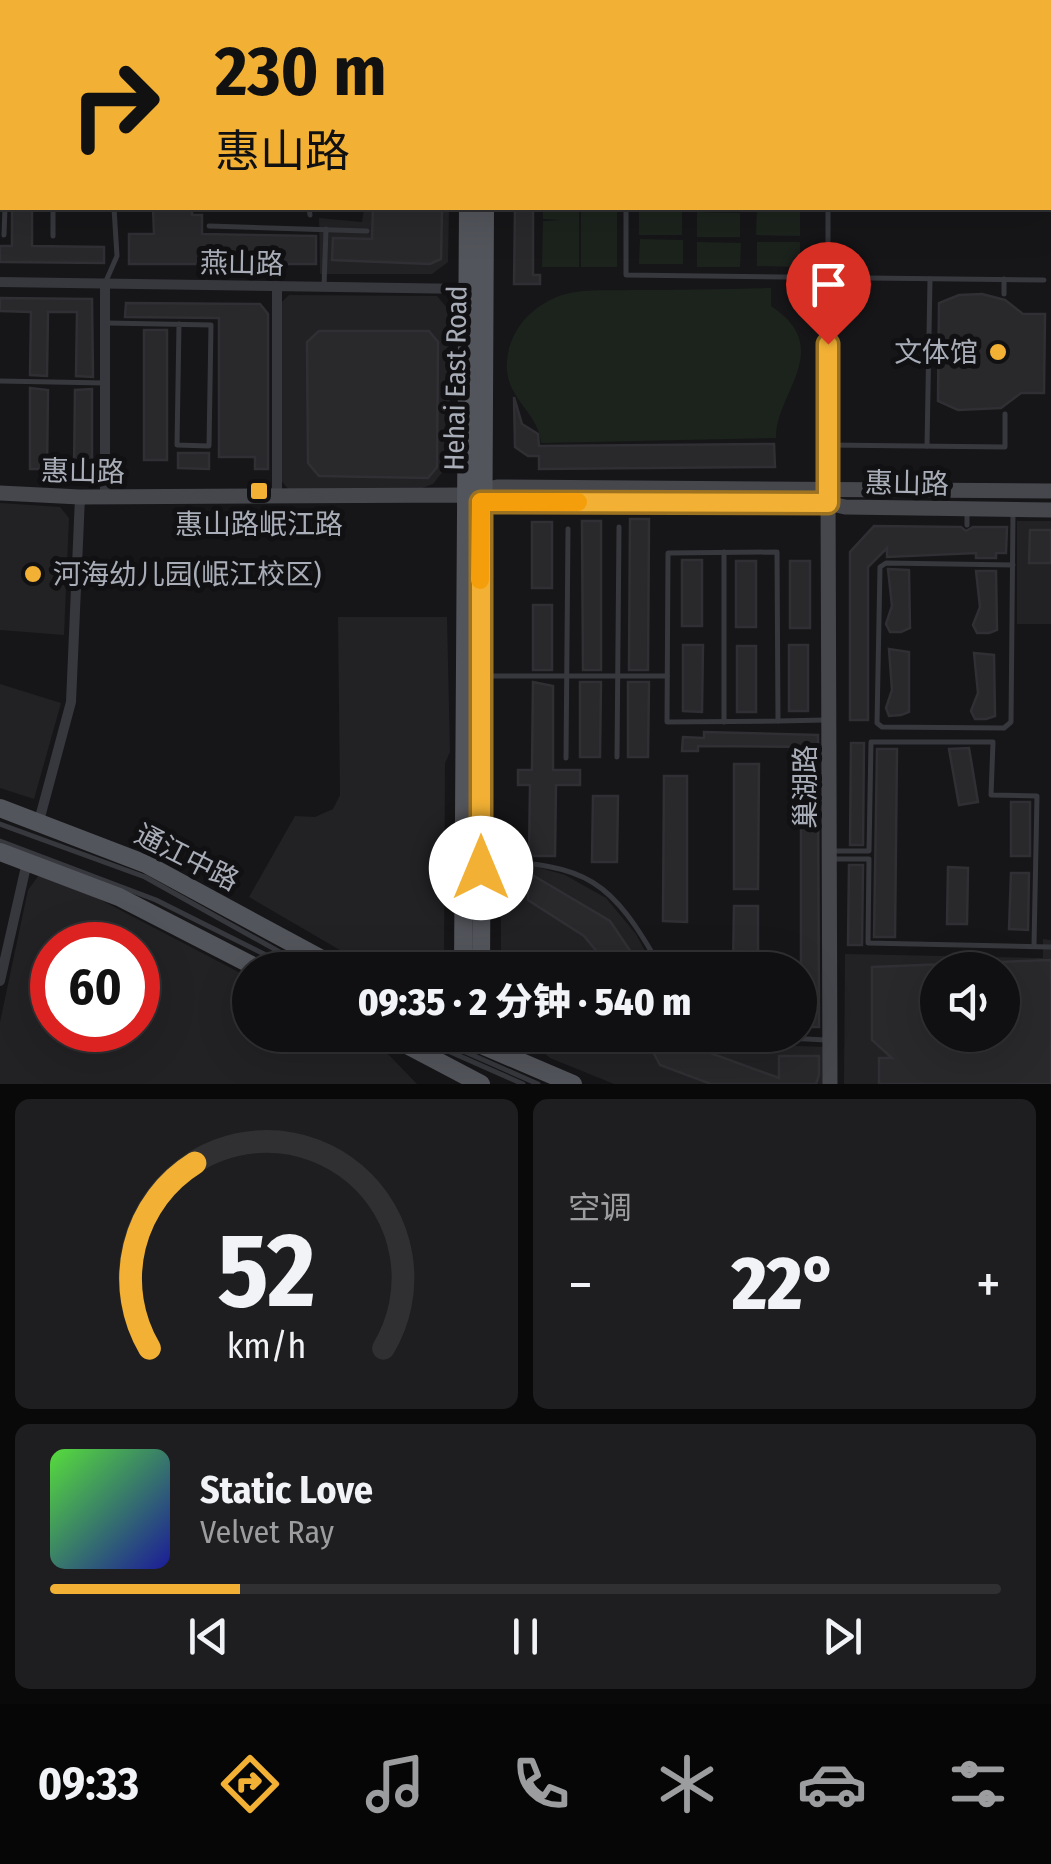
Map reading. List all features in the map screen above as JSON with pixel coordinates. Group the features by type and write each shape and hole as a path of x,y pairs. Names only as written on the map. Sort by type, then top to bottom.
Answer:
{"main road":[{"name":"Hehai East Road","path":"468,210 476,289 481,952"},
{"name":"Hehai East Road","path":"476,289 485,210"},
{"name":"Hehai East Road","path":"464,952 476,495"},
{"name":"通江中路","path":"1,820 39,821 146,864 309,952"},
{"path":"0,852 118,897 232,955"},
{"path":"443,1052 574,1084"}],"street":[{"name":"燕山路","path":"0,282 476,289"},
{"path":"105,284 105,497"},
{"path":"277,286 277,496"},
{"name":"惠山路","path":"0,493 80,497 828,496 1051,491"},
{"name":"惠山路","path":"828,496 967,517 1013,509 1051,510"},
{"name":"巢湖路","path":"828,496 830,1084"},
{"path":"39,821 70,702 80,497"},
{"path":"0,981 27,862"}],"lane":[{"path":"4,236 5,210"},
{"path":"53,210 53,236"},
{"path":"105,284 116,256 114,210"},
{"path":"626,210 626,275 1044,280"},
{"path":"828,210 828,496"},
{"path":"209,226 367,231"},
{"path":"324,287 326,229"},
{"path":"927,446 930,278"},
{"path":"1004,279 1004,294"},
{"path":"105,323 211,324 209,446 177,445 178,324"},
{"path":"0,381 105,383"},
{"path":"828,445 1005,447 1005,414"},
{"path":"1013,509 1013,565 1011,722 1004,728 882,727 877,722 880,568 886,563 967,560 1013,565"},
{"path":"618,757 619,527"},
{"path":"566,758 568,529"},
{"path":"724,552 724,722"},
{"path":"778,721 777,552 668,553 667,722 724,722 778,721 829,720"},
{"path":"480,676 667,676"},
{"path":"830,855 869,851 871,742 993,742 991,795 1037,796 1034,945"},
{"path":"1,820 145,877 280,952"},
{"path":"0,841 156,900 257,952"},
{"path":"830,855 869,858 868,943 1051,947"},
{"path":"481,860 542,862 576,872 607,890 636,923 652,952"},
{"path":"196,936 237,943"},
{"path":"817,1039 830,1040"},
{"path":"469,1060 523,1084"},
{"path":"469,1060 538,1084"}],"shaded area":[{"path":"364,210 449,210 448,262 432,274 320,274 319,218 362,222"},
{"path":"543,210 579,210 579,267 542,267 543,221 561,220 543,219"},
{"path":"581,210 617,210 617,267 581,267"},
{"path":"639,210 682,211 682,235 639,235"},
{"path":"757,210 800,211 800,236 756,235"},
{"path":"697,212 740,213 740,237 697,237"},
{"path":"640,239 683,240 683,264 639,264"},
{"path":"697,242 741,243 740,267 697,267"},
{"path":"757,242 800,242 800,267 757,266"},
{"path":"771,288 771,306 790,322 799,338 801,355 776,438 541,443 534,422 511,385 507,362 512,339 532,312 562,295 597,290"},
{"path":"289,295 437,296 453,315 448,465 433,484 417,490 289,490 279,478 280,304"},
{"name":"河海幼儿园(岷江校区)","path":"0,503 60,507 69,518 64,635 0,630"},
{"path":"1017,521 1051,521 1051,624 1017,624"},
{"path":"338,617 447,617 450,752 445,763 444,952 343,952 249,897 295,816 315,817 333,809 340,795"},
{"path":"0,684 61,703 34,799 0,788"},
{"path":"501,866 537,867 565,875 606,898 646,952 501,952"},
{"path":"39,875 61,879 143,922 30,922 30,1052 160,1052 160,931 232,969 232,1052 384,1052 417,1084 0,1084 0,1022 28,890"},
{"path":"1043,939 1051,940 1051,1084 844,1084 845,954 920,956 920,1052 1020,1052 1020,958 1043,958"},
{"path":"817,1047 826,1047 825,1084 614,1084 543,1052 817,1052"}],"building":[{"path":"12,210 32,210 32,246 104,247 104,263 0,262 0,246 12,246"},
{"path":"153,210 192,210 192,215 202,215 202,234 316,236 316,264 129,264 129,234 154,234"},
{"path":"373,210 442,210 441,259 430,264 332,260 333,238 372,239"},
{"path":"515,210 533,210 533,275 540,275 540,284 514,284"},
{"name":"文体馆","path":"982,294 1005,300 1023,314 1045,314 1044,393 1021,393 1001,408 958,410 938,401 939,303 959,295"},
{"path":"0,298 92,299 93,377 76,376 77,312 48,312 47,376 30,375 31,312 0,311"},
{"path":"126,303 260,304 268,314 268,469 255,469 255,457 219,457 219,318 125,317"},
{"path":"144,330 167,330 167,460 144,460"},
{"path":"319,331 429,331 438,342 437,467 428,478 319,476 308,463 307,342"},
{"path":"30,388 48,390 47,469 30,469"},
{"path":"92,389 92,469 74,469 75,390"},
{"path":"514,397 522,424 538,434 539,446 774,444 775,467 539,469 539,456 528,456 515,447"},
{"path":"178,453 209,453 209,469 178,468"},
{"path":"630,519 649,519 648,670 629,670"},
{"path":"582,521 601,521 601,670 583,670"},
{"path":"532,522 552,522 552,588 532,588"},
{"path":"874,526 961,527 966,531 973,527 1007,527 1006,553 996,553 996,558 976,558 976,553 887,557 887,548 868,567 868,720 850,720 850,552"},
{"path":"1030,530 1051,530 1051,563 1029,563"},
{"path":"682,560 702,560 702,626 682,626"},
{"path":"736,561 756,561 756,627 736,627"},
{"path":"790,561 810,561 810,628 790,628"},
{"path":"888,569 909,570 910,628 901,632 890,632 886,624 892,606"},
{"path":"976,571 996,571 997,630 989,633 977,633 973,625 980,607"},
{"path":"533,605 552,605 552,670 533,670"},
{"path":"683,645 703,645 702,712 683,711"},
{"path":"789,645 808,645 808,711 789,711"},
{"path":"737,646 756,646 756,712 737,712"},
{"path":"889,649 909,652 909,712 901,715 889,716 886,708 892,690"},
{"path":"974,653 994,655 995,716 986,719 975,719 971,711 978,693"},
{"path":"533,682 553,686 553,770 580,770 580,785 556,785 555,856 529,856 530,785 518,785 518,770 532,770"},
{"path":"580,682 601,682 600,757 580,757"},
{"path":"628,682 649,682 648,757 628,757"},
{"path":"704,732 818,735 818,747 698,746 698,751 682,751 683,737 704,738"},
{"path":"851,743 864,743 863,845 850,845"},
{"path":"969,748 978,802 959,805 949,749"},
{"path":"877,749 897,749 895,937 874,937"},
{"path":"734,764 759,764 758,889 734,889"},
{"path":"801,767 818,767 819,1027 817,952 801,952"},
{"path":"664,776 687,776 687,922 663,921"},
{"path":"593,796 618,796 617,862 592,862"},
{"path":"1011,802 1030,802 1030,856 1011,856"},
{"path":"849,865 863,865 862,945 848,945"},
{"path":"948,867 968,868 967,924 947,924"},
{"path":"529,873 610,921 631,952 597,952 584,936 528,900"},
{"path":"1011,873 1029,873 1028,930 1009,929"},
{"path":"734,906 758,906 758,952 733,952"},
{"path":"1051,960 1051,1084 879,1084 879,1058 892,1058 872,1040 872,967 920,965 920,1052 1020,1052 1020,961"},
{"path":"653,1052 708,1052 779,1078 779,1056 819,1056 819,1075 816,1084 711,1084 660,1065"}],"slow traffic":[{"path":"480,580 481,502 578,502"}],"place":[{"name":"文体馆","path":"998,352"},
{"name":"惠山路岷江路","path":"259,491"},
{"name":"河海幼儿园(岷江校区)","path":"33,574"}],"route":[{"path":"481,868 481,502 828,503 828,344"}]}
